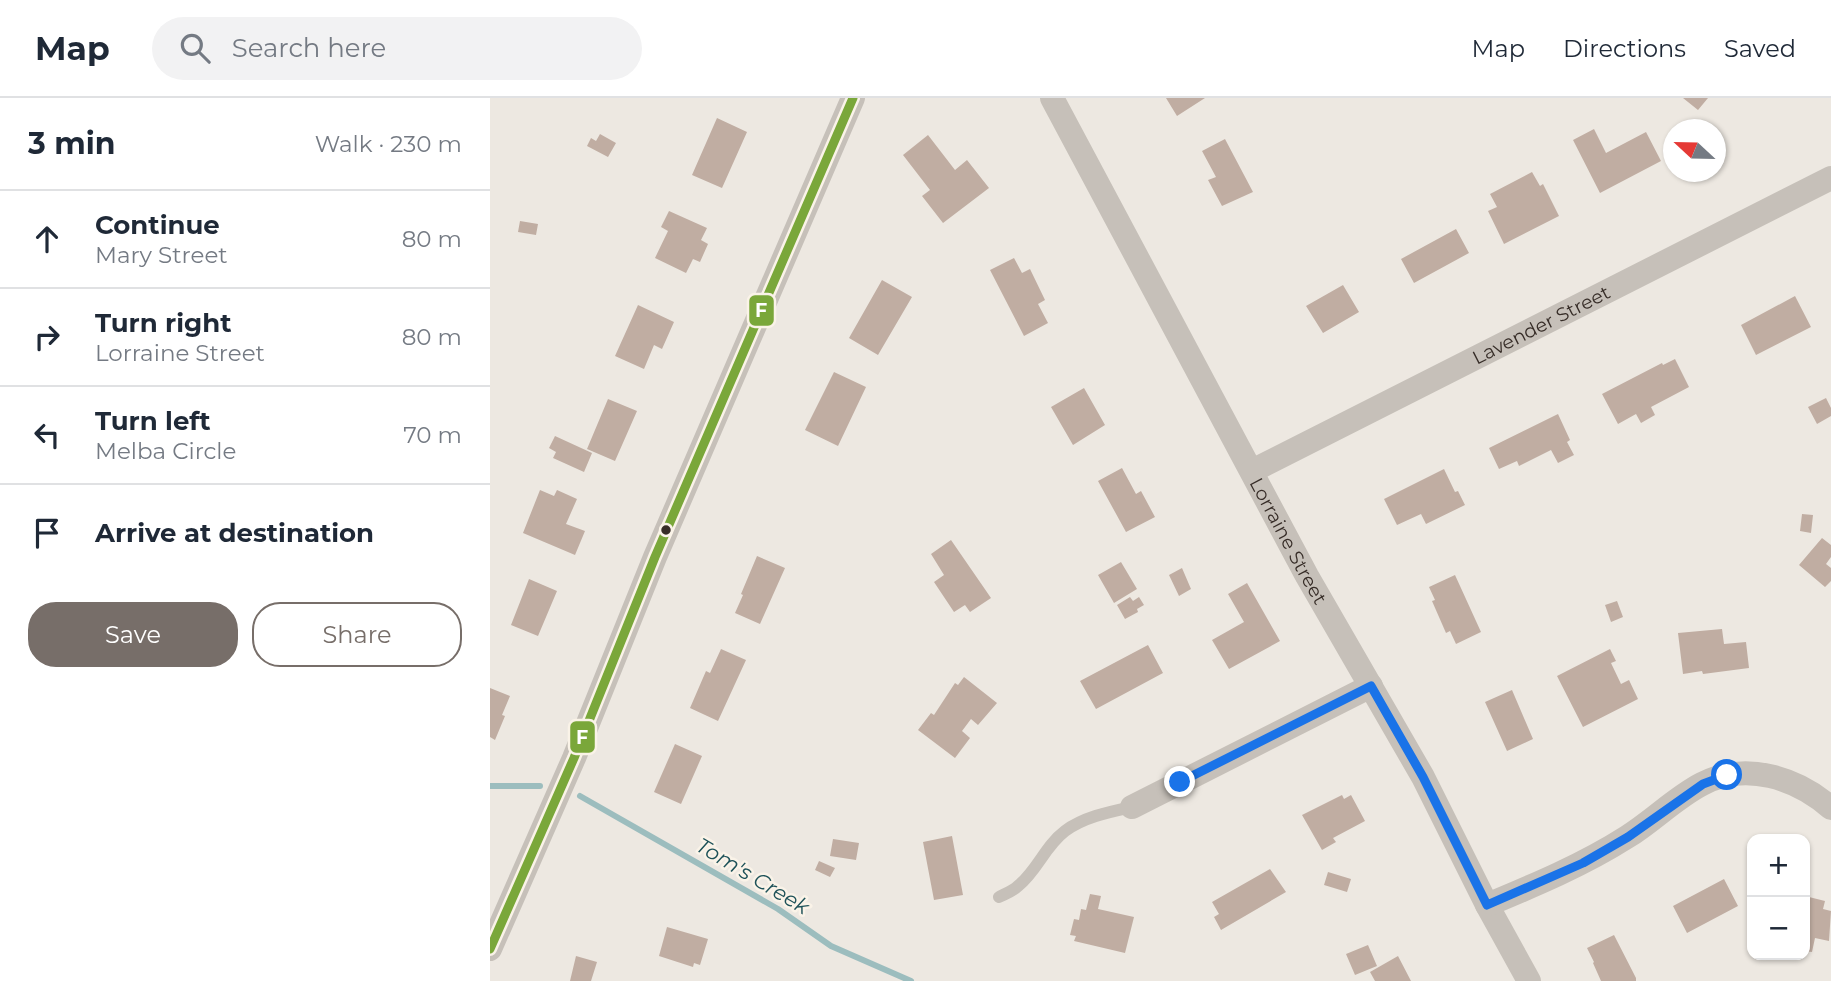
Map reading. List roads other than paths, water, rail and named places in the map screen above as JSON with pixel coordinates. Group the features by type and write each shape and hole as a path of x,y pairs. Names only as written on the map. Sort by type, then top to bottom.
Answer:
{"street":[{"path":"490,949 574,758 655,557 853,98"},
{"name":"Lorraine Street","path":"1052,98 1307,576 1423,777 1487,905 1529,981"},
{"name":"Lavender Street","path":"1251,471 1831,178"},
{"path":"1132,807 1371,686"},
{"path":"1487,905 1583,863 1628,837 1703,784 1727,775 1757,773 1774,776 1807,790 1831,808"}],"lane":[{"path":"999,897 1017,888 1065,831 1097,815 1132,807"}],"waterway":[{"name":"Tom's Creek","path":"490,786 540,786"},
{"name":"Tom's Creek","path":"580,796 778,909 831,946 911,981"}]}
